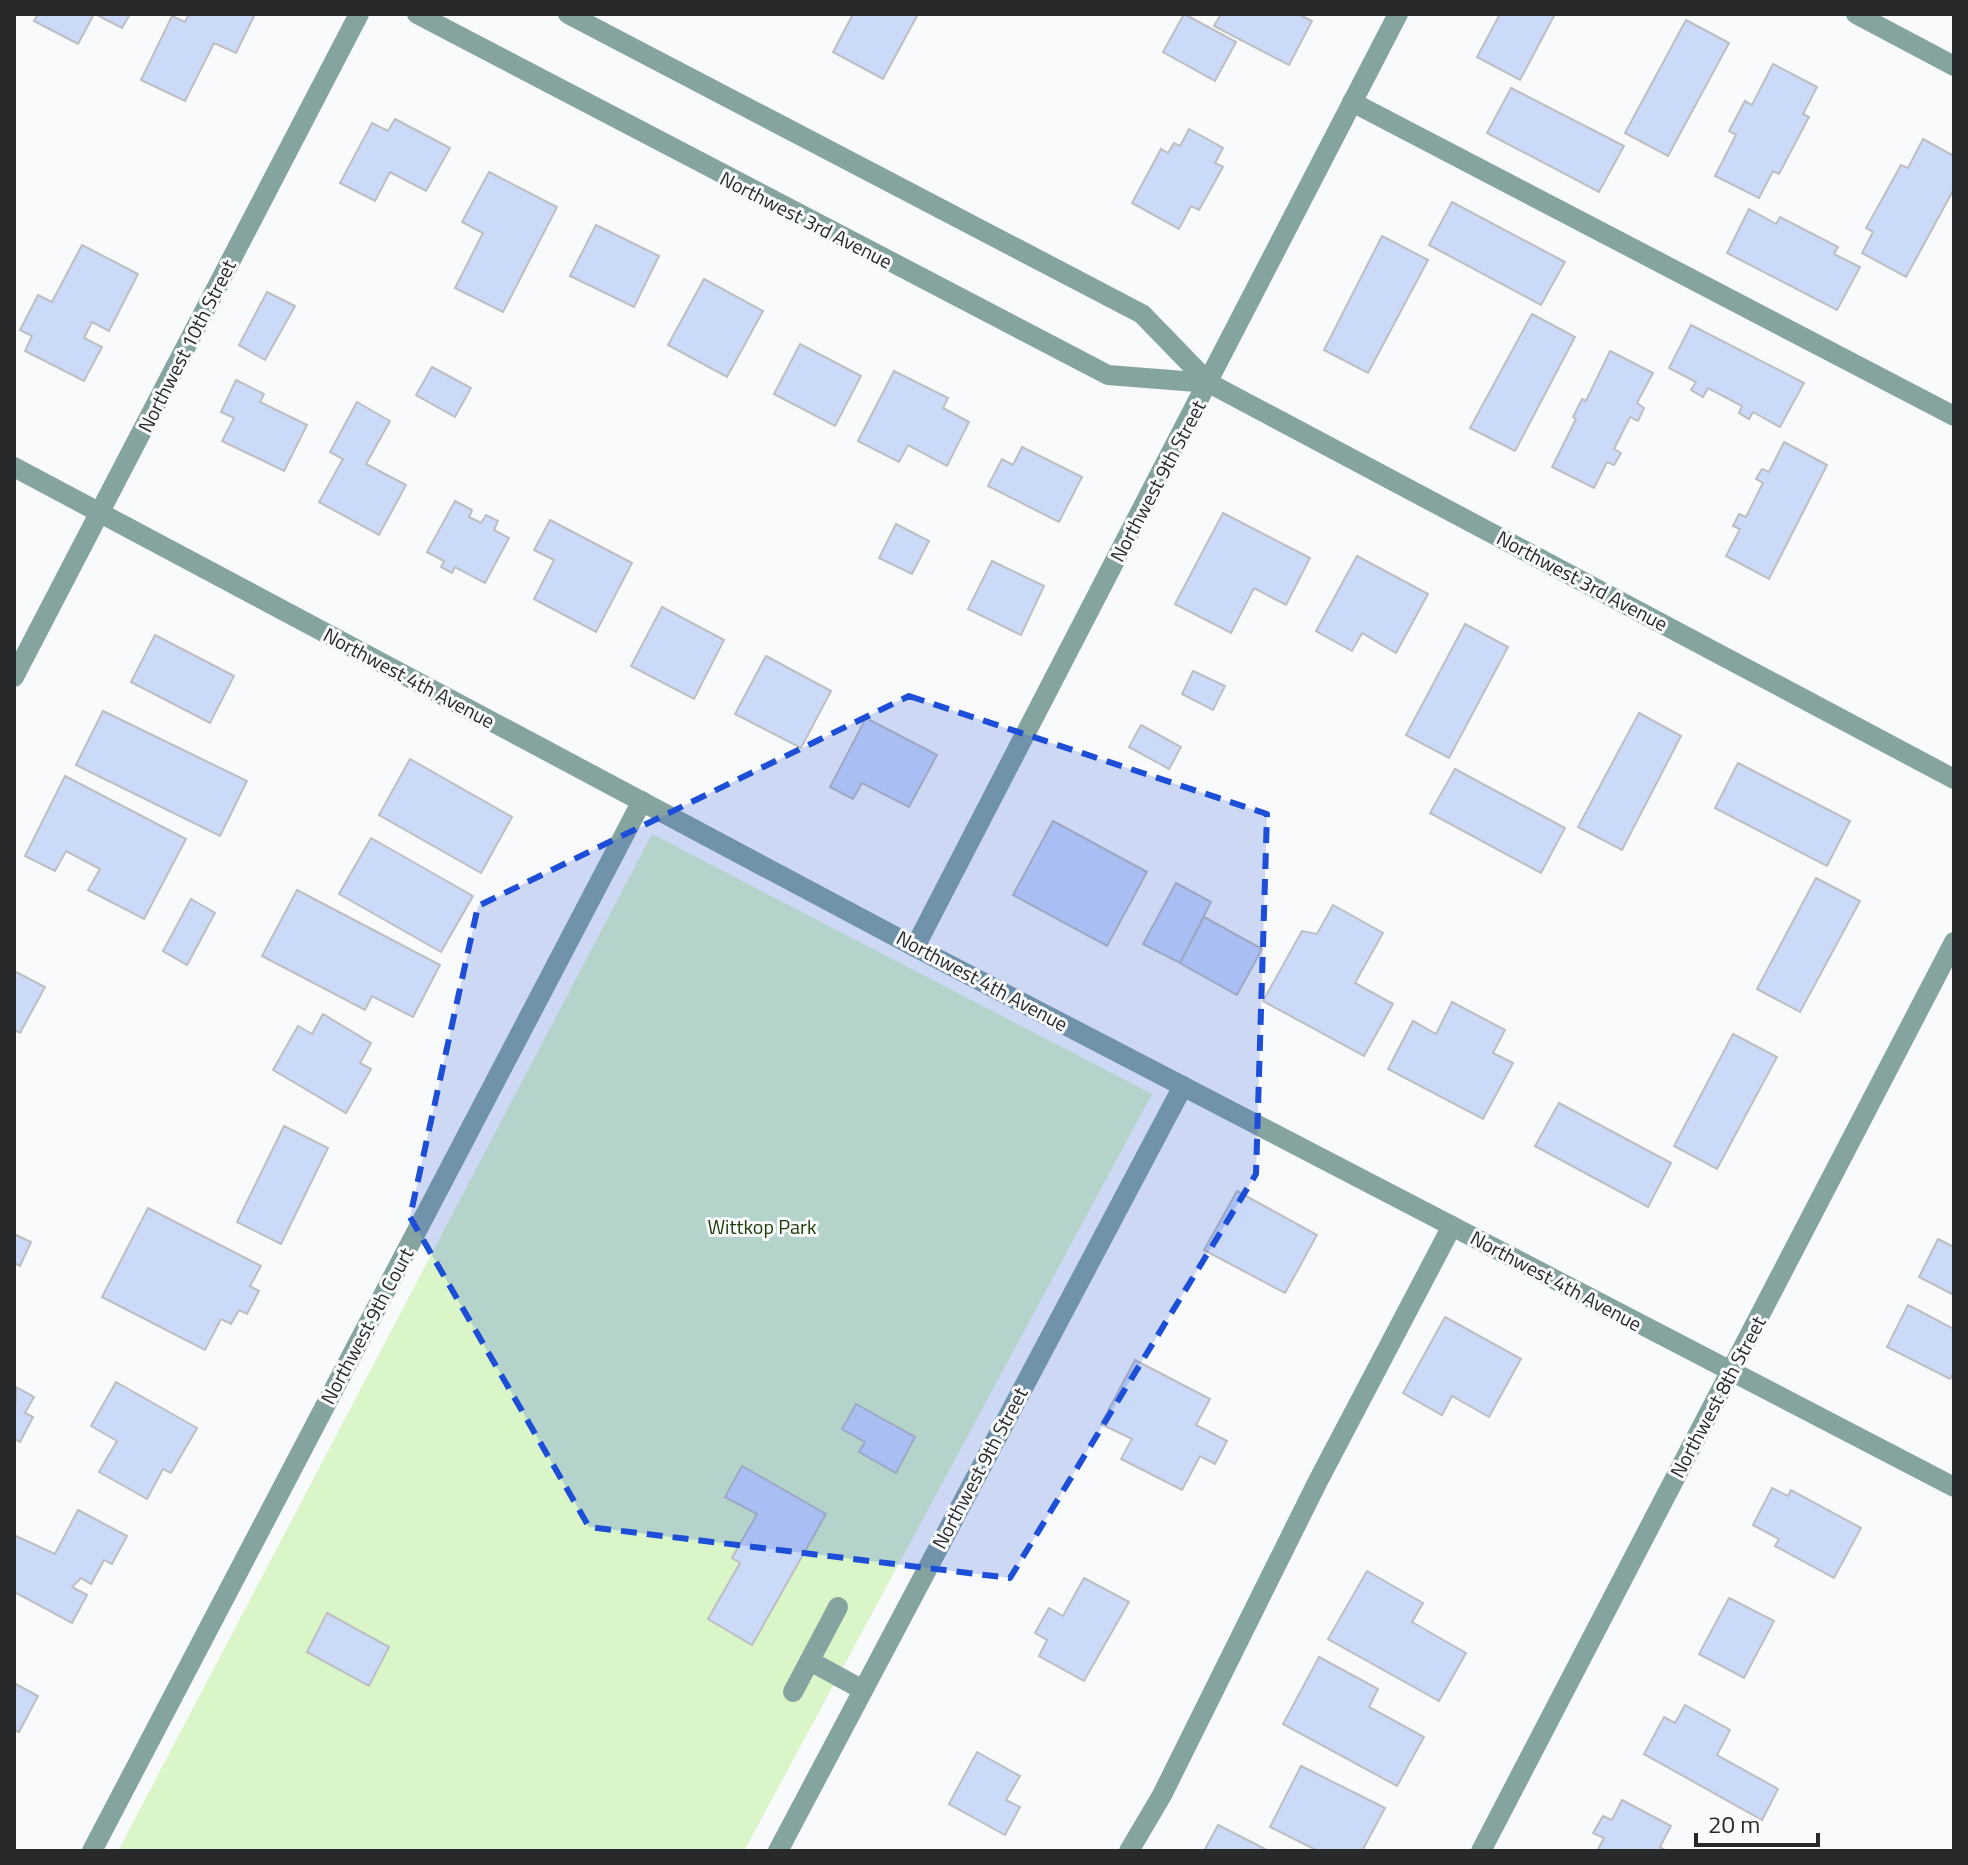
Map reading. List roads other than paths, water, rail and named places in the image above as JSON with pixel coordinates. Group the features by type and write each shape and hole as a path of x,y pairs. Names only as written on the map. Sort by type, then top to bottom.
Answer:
{"street":[{"name":"Northwest 10th Street","path":"14,677 359,14"},
{"name":"Northwest 3rd Avenue","path":"417,14 1108,375 1209,383"},
{"name":"Northwest 3rd Avenue","path":"568,14 1142,314 1209,383 1954,779"},
{"name":"Northwest 9th Street","path":"915,947 1398,14"},
{"path":"1856,14 1954,66"},
{"path":"1352,102 1954,416"},
{"name":"Northwest 4th Avenue","path":"14,467 915,947 1954,1487"},
{"name":"Northwest 9th Court","path":"92,1851 642,801"},
{"name":"Northwest 8th Street","path":"1481,1851 1954,942"},
{"name":"Northwest 9th Street","path":"778,1851 1183,1086"},
{"path":"1129,1851 1162,1795 1318,1481 1452,1226"},
{"path":"793,1692 838,1607"},
{"path":"810,1661 863,1690"}],"park label":[{"name":"Wittkop Park","path":"762,1227"}]}
